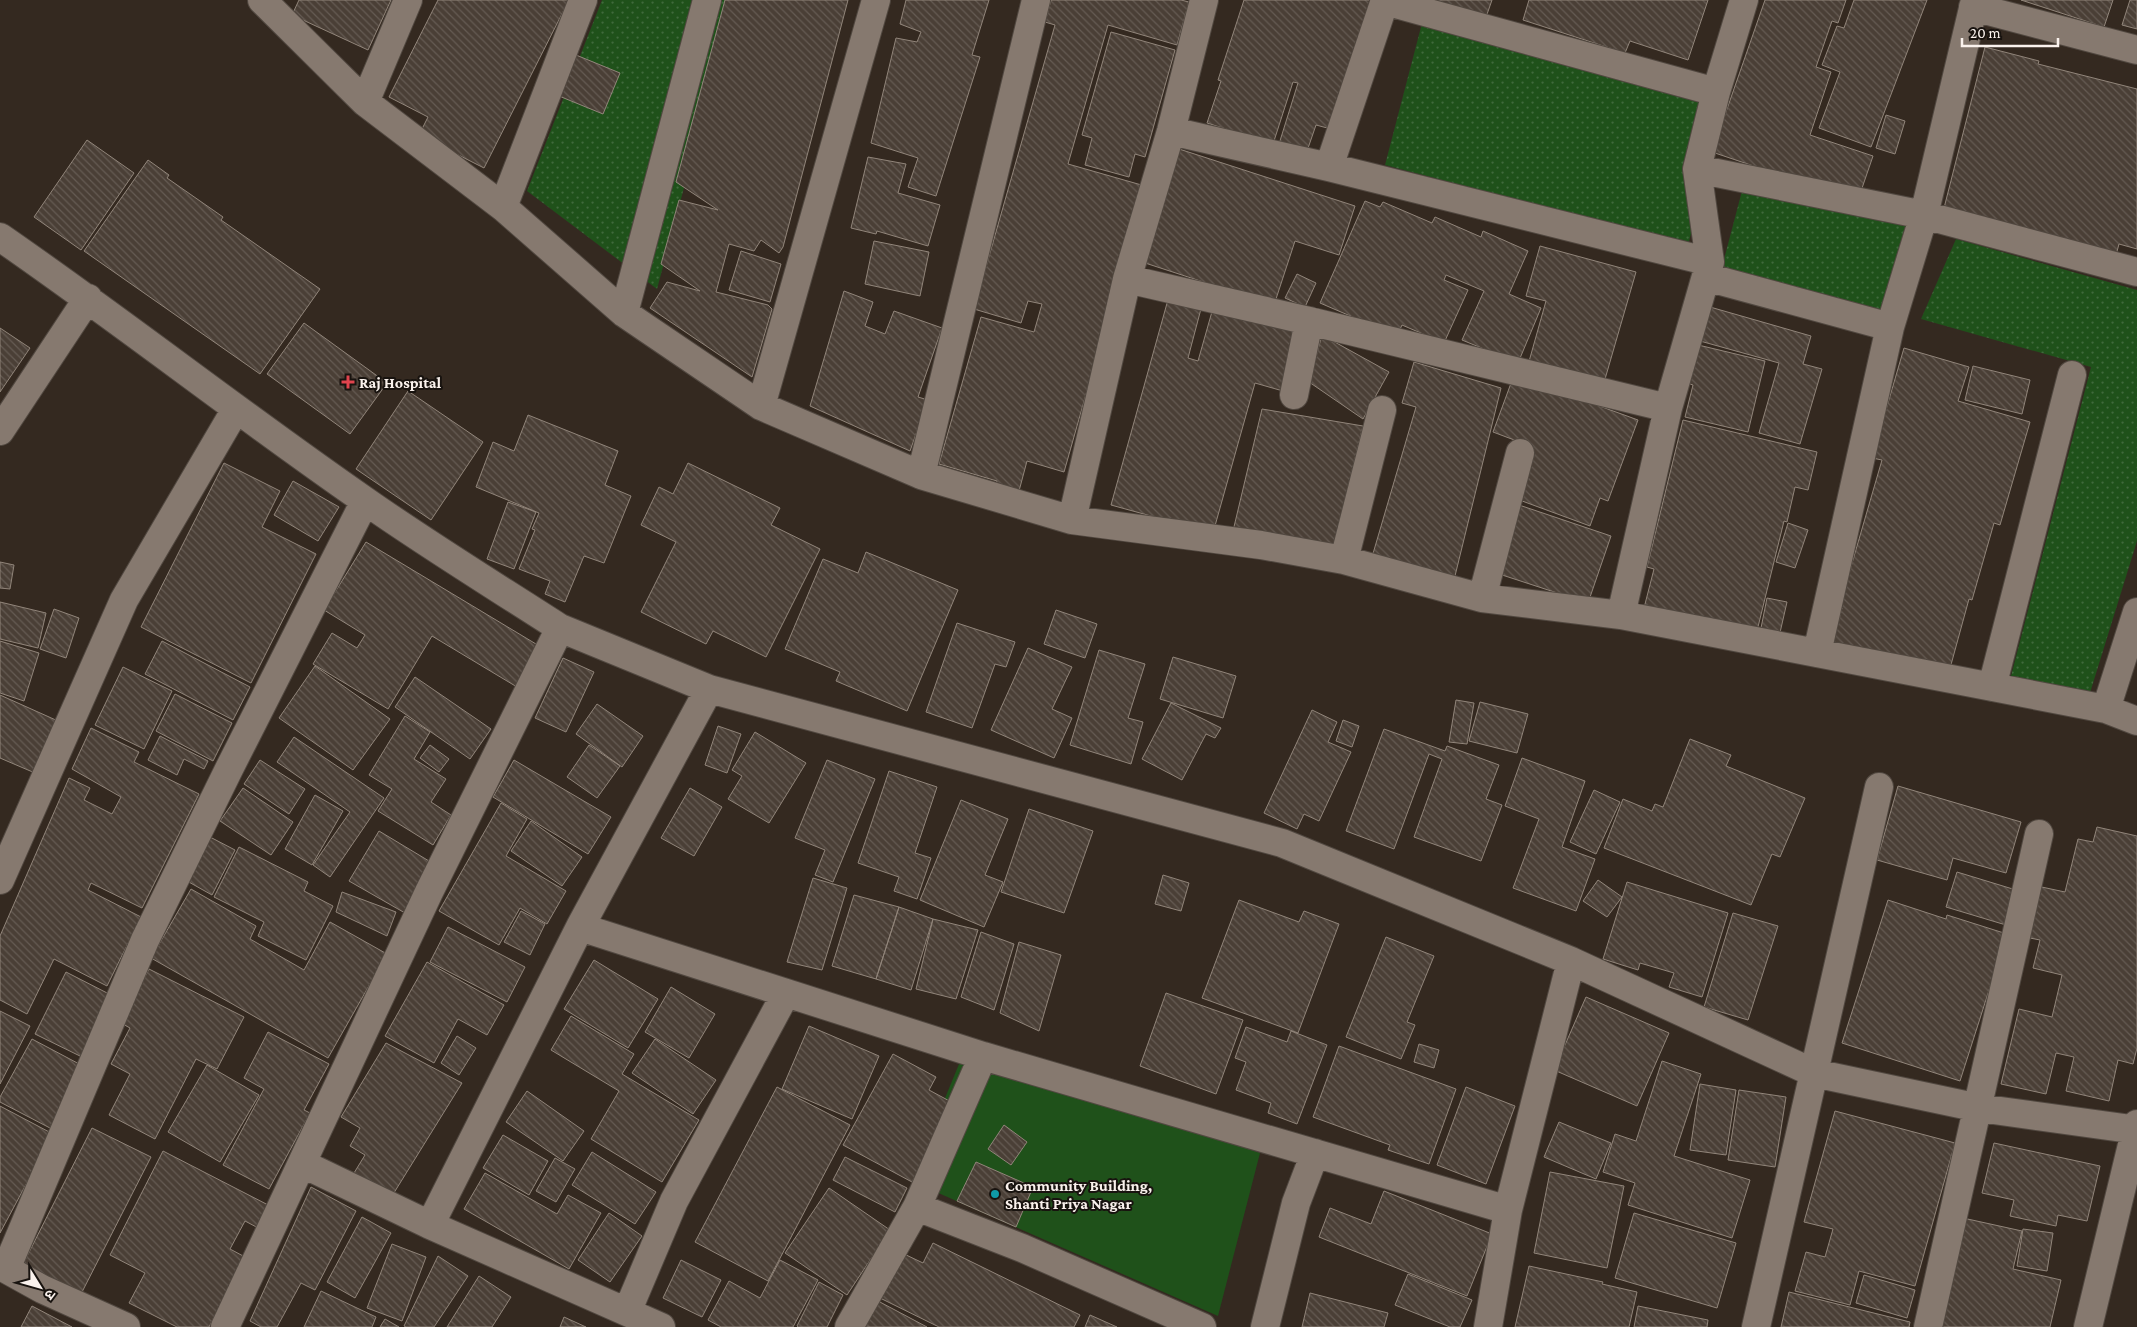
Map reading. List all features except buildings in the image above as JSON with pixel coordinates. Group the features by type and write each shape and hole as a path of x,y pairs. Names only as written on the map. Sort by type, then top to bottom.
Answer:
{"street":[{"path":"262,0 365,102 503,207 624,313 761,406 921,475 1072,520 1261,545 1344,560 1482,598 1621,615 2106,709 2137,721"},
{"path":"365,102 408,0"},
{"path":"503,207 583,0"},
{"path":"624,313 707,0"},
{"path":"761,406 876,0"},
{"path":"921,475 1036,0"},
{"path":"1072,520 1127,279 1171,131 1204,0"},
{"path":"1621,615 1668,408 1708,269 1697,169 1716,92 1744,0"},
{"path":"1328,167 1385,1 1716,92"},
{"path":"1817,653 1890,327 1924,214 1974,4 2137,50"},
{"path":"1171,131 1328,167 1708,269 1890,327"},
{"path":"1697,169 1924,214 2137,272"},
{"path":"0,237 88,298 236,409 365,501 560,628 709,689 1282,843 1571,961 1814,1073 1979,1108 2136,1128 2088,1327"},
{"path":"1127,279 1668,408"},
{"path":"0,431 88,298"},
{"path":"1294,395 1309,321"},
{"path":"1992,687 2072,375"},
{"path":"0,880 124,600 236,409"},
{"path":"1344,560 1382,410"},
{"path":"1482,598 1520,453"},
{"path":"126,1327 42,1290 3,1267 145,940 228,769 365,501"},
{"path":"2106,709 2137,612"},
{"path":"228,1326 429,892 560,628"},
{"path":"430,1225 580,927 709,689"},
{"path":"1756,1327 1879,787"},
{"path":"1928,1327 1979,1108 2039,834"},
{"path":"580,927 983,1056 1508,1210"},
{"path":"1488,1327 1508,1210 1571,961"},
{"path":"627,1312 674,1200 786,993"},
{"path":"849,1327 917,1207 983,1056"},
{"path":"1265,1327 1296,1203 1315,1153"},
{"path":"303,1164 430,1225 661,1327"},
{"path":"917,1207 1022,1248 1202,1327"}],"green space":[{"path":"602,0 734,0 657,289 527,191"},
{"path":"1427,4 1731,84 1688,245 1385,165"},
{"path":"1743,187 1926,229 1894,313 1722,267"},
{"path":"1956,239 2137,290 2137,541 2089,696 2011,676 2091,367 1921,319"},
{"path":"966,1047 1260,1153 1218,1316 911,1181"}],"place":[{"name":"Raj Hospital","path":"348,382"},
{"name":"Community Building, Shanti Priya Nagar","path":"995,1194"}]}
